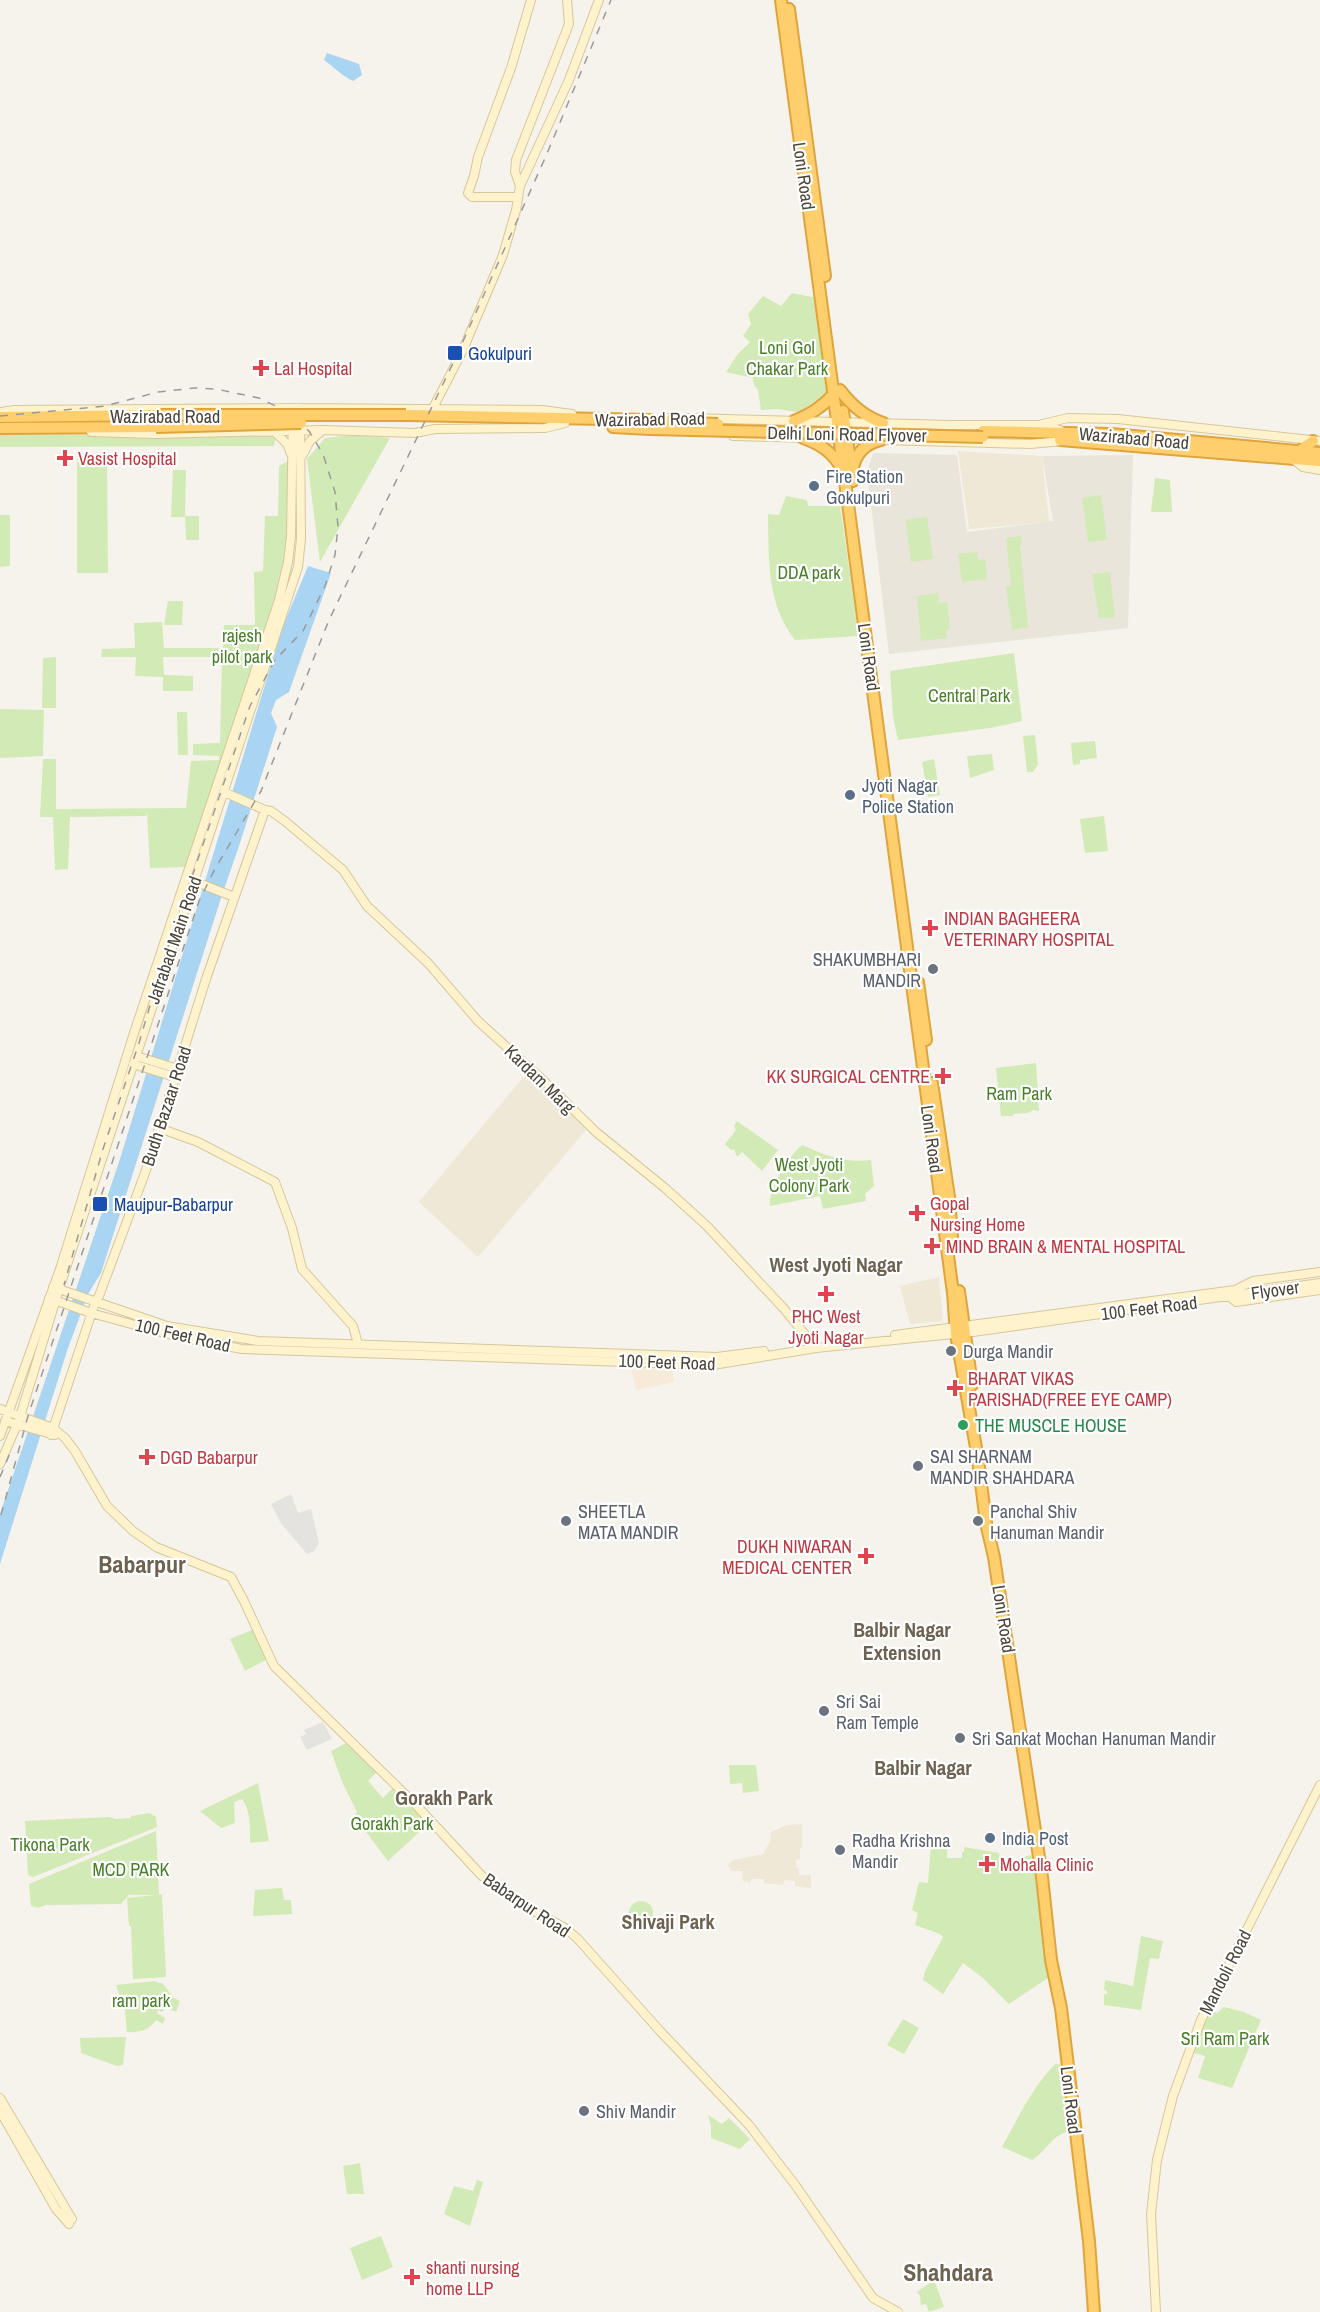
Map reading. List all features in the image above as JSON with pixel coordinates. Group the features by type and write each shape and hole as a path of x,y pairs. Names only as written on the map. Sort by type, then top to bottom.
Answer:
{"highway":[{"name":"Loni Road","path":"781,0 837,392"},
{"name":"Loni Road","path":"788,0 843,439 949,1197 961,1330 976,1416 1042,1876 1051,1960 1060,2008 1089,2241 1094,2312"},
{"path":"794,421 822,407 837,392 857,410 883,423"},
{"name":"Wazirabad Road","path":"0,417 22,422 156,427 238,423 547,421 651,424"},
{"name":"Wazirabad Road","path":"547,421 624,428"},
{"name":"Wazirabad Road","path":"0,429 22,422"},
{"name":"Delhi Loni Road Flyover","path":"668,422 856,429 1039,432"},
{"name":"Delhi Loni Road Flyover","path":"624,428 651,424 1039,432 1070,435"},
{"name":"Wazirabad Road","path":"1070,435 1128,436 1254,448 1296,456"},
{"name":"Wazirabad Road","path":"1070,435 1296,456"},
{"path":"807,438 828,451 848,474 861,450 870,443 880,440"},
{"path":"1296,456 1316,441"},
{"path":"1296,456 1317,457"},
{"name":"Loni Road","path":"993,1539 1064,2000 1100,2312"}],"street":[{"path":"513,197 470,196 468,190 531,0"},
{"path":"519,186 515,172 516,160 569,24 567,0"},
{"path":"432,410 462,352 503,255 516,210 513,197 569,80 599,0"},
{"path":"0,412 297,408 542,410 609,421"},
{"name":"Jafrabad Main Road","path":"0,1436 52,1300 298,567 301,538 301,464 297,408"},
{"path":"207,433 202,420 208,409"},
{"name":"Wazirabad Road","path":"651,424 666,417 883,423 1039,432 1068,418 1129,420 1316,441"},
{"path":"1068,418 1070,435"},
{"path":"1128,436 1129,420"},
{"path":"807,438 820,431 818,425 811,421"},
{"path":"0,429 154,434 323,430 407,433 435,429 545,428 565,423"},
{"name":"Wazirabad Road","path":"624,428 654,434 1030,444 1070,435"},
{"path":"301,464 302,456 310,441 323,430"},
{"path":"274,431 287,444 292,462"},
{"name":"Jafrabad Main Road","path":"56,1288 134,1033 279,600 288,562 291,536 292,462 297,431"},
{"path":"1254,448 1255,435"},
{"path":"1296,456 1303,467 1320,470"},
{"name":"Kardam Marg","path":"224,792 271,811 343,870 367,906 428,963 478,1021 590,1127 665,1188 707,1226 785,1310 814,1346"},
{"name":"Budh Bazaar Road","path":"55,1432 95,1303 145,1173 234,897 266,810"},
{"path":"194,881 234,897"},
{"path":"134,1060 177,1073"},
{"path":"159,1128 183,1135 276,1182 292,1228 302,1269 353,1326 358,1344"},
{"name":"100 Feet Road","path":"52,1300 176,1336 242,1349 717,1357 961,1330 1232,1293 1253,1281 1320,1272"},
{"name":"Flyover","path":"1232,1293 1259,1286 1320,1277"},
{"name":"Flyover","path":"1232,1293 1245,1294 1320,1283"},
{"name":"100 Feet Road","path":"56,1288 167,1326 258,1341 358,1344 526,1354"},
{"name":"100 Feet Road","path":"1232,1293 1236,1302 1320,1290"},
{"name":"Jafrabad Main Road","path":"0,1464 19,1420 52,1300"},
{"name":"Babarpur Road","path":"0,1408 7,1417 55,1432 75,1451 107,1506 133,1531 156,1547 231,1577 274,1666 416,1804 482,1876 532,1910 565,1928 576,1938 749,2125 796,2186 873,2298 898,2312"},
{"name":"Mandoli Road","path":"1156,2312 1151,2214 1157,2160 1173,2096 1201,2019 1320,1785"},
{"path":"0,2098 27,2152"},
{"path":"0,2111 71,2221"}],"shaded area":[{"path":"958,451 1042,456 1049,522 969,529"},
{"path":"873,453 957,455 967,532 1053,521 1042,456 1133,455 1128,628 889,654 867,471"},
{"path":"527,1073 557,1099 586,1130 478,1257 419,1202"},
{"path":"939,1277 943,1321 910,1324 900,1286"},
{"path":"672,1367 674,1382 636,1390 631,1368"},
{"path":"291,1494 298,1513 311,1509 319,1543 314,1551 307,1554 280,1522 271,1504"},
{"path":"323,1722 332,1739 307,1750 300,1737 306,1734 304,1730"},
{"path":"802,1824 802,1848 800,1859 796,1860 796,1867 799,1868 799,1875 811,1875 811,1888 795,1886 795,1881 784,1880 783,1885 764,1883 764,1879 751,1879 750,1883 743,1881 742,1871 731,1871 728,1864 733,1860 763,1854 770,1841 771,1832 787,1825"}],"green space":[{"name":"Loni Gol Chakar Park","path":"792,293 817,298 831,393 805,413 776,409 761,410 758,390 753,378 726,372 737,355 750,342 743,336 751,324 748,314 763,296 781,306"},
{"path":"0,435 276,435 274,446 0,447"},
{"path":"353,435 390,438 320,562 307,459 325,438"},
{"path":"107,453 108,573 77,573 77,454"},
{"name":"rajesh pilot park","path":"290,460 286,569 190,867 150,868 147,812 146,816 70,817 68,869 55,870 53,817 40,817 43,759 56,759 56,809 186,808 191,761 219,760 219,756 193,755 193,744 220,743 222,657 163,657 164,675 193,676 193,691 163,691 163,677 135,676 136,657 101,657 102,649 135,648 134,623 162,622 164,648 223,648 224,625 255,625 254,572 263,571 265,516 278,516 279,466"},
{"path":"173,470 186,470 185,516 199,516 199,540 186,540 185,517 171,517"},
{"path":"1155,478 1170,480 1172,512 1151,512"},
{"path":"1101,495 1107,540 1088,542 1082,498"},
{"name":"DDA park","path":"786,496 807,500 808,506 840,506 859,636 795,640 786,626 779,611 771,580 768,514 779,515"},
{"path":"0,515 10,515 10,566 0,567"},
{"path":"927,517 933,559 911,562 905,520"},
{"path":"1021,536 1028,627 1012,630 1006,587 1011,586 1006,538"},
{"path":"977,552 978,560 985,559 987,579 962,582 958,554"},
{"path":"1110,572 1115,618 1099,618 1092,574"},
{"path":"938,593 939,603 947,602 950,629 946,630 947,638 921,641 917,596"},
{"path":"168,601 183,601 182,625 164,625"},
{"name":"Central Park","path":"1014,653 1022,721 990,728 898,740 893,717 890,671"},
{"path":"56,657 56,708 42,708 43,658"},
{"path":"0,709 44,710 43,756 0,758"},
{"path":"177,712 187,712 188,755 178,755"},
{"path":"1035,735 1038,764 1033,772 1027,772 1023,736"},
{"path":"1095,741 1097,758 1080,760 1080,764 1073,765 1071,743"},
{"path":"992,754 994,770 970,778 967,756"},
{"path":"934,759 940,795 928,797 922,762"},
{"path":"1104,816 1108,851 1085,853 1080,819"},
{"name":"Ram Park","path":"1036,1063 1039,1111 1001,1116 996,1068"},
{"path":"737,1121 778,1150 762,1171 742,1152 737,1157 734,1149 731,1150 725,1144 736,1130 734,1126"},
{"name":"West Jyoti Colony Park","path":"802,1145 836,1158 871,1160 874,1186 865,1194 866,1201 823,1209 820,1196 770,1206 772,1190 780,1173"},
{"path":"252,1630 268,1659 245,1671 230,1639"},
{"name":"Gorakh Park","path":"346,1743 374,1769 376,1773 368,1781 383,1798 395,1789 429,1823 388,1861 354,1816 357,1812 343,1784 331,1751"},
{"path":"729,1765 756,1765 759,1791 743,1793 742,1783 730,1784"},
{"path":"258,1783 269,1841 250,1843 248,1814 242,1799 234,1802 235,1823 221,1828 200,1811"},
{"name":"Tikona Park","path":"150,1813 156,1817 157,1827 33,1877 28,1875 25,1821 109,1817 116,1819"},
{"name":"MCD PARK","path":"156,1831 166,1977 133,1979 131,1926 129,1926 127,1898 155,1895 129,1895 121,1904 46,1905 38,1908 31,1906 29,1884"},
{"path":"931,1844 947,1847 947,1858 962,1858 964,1847 999,1853 1001,1864 1026,1861 1025,1856 1034,1855 1039,1893 1036,1894 1039,1894 1048,1978 1009,2004 983,1978 963,1963 943,1994 923,1980 925,1971 943,1937 915,1925 918,1913 912,1910 919,1882 928,1883"},
{"path":"282,1888 284,1900 291,1900 292,1914 253,1916 255,1890"},
{"name":"Shivaji Park","path":"641,1901 650,1904 653,1913 650,1922 641,1925 632,1922 629,1913 632,1904"},
{"path":"1141,1936 1163,1941 1159,1959 1150,1958 1141,2010 1104,2005 1104,1994 1107,1994 1104,1990 1105,1980 1133,1986"},
{"name":"ram park","path":"154,1981 163,1984 174,1998 180,2001 176,2012 166,2008 162,2012 158,2010 157,2013 165,2018 163,2024 156,2020 143,2030 127,2032 125,2011 116,1985"},
{"name":"Sri Ram Park","path":"1224,2007 1244,2012 1261,2020 1232,2088 1198,2078 1205,2056 1191,2052 1210,2010 1217,2013"},
{"path":"903,2019 919,2028 904,2054 887,2045"},
{"path":"126,2037 123,2065 117,2066 81,2053 80,2038"},
{"path":"1055,2064 1063,2065 1070,2131 1058,2136 1032,2160 1002,2147 1032,2093"},
{"path":"708,2115 722,2124 729,2118 750,2139 740,2149 711,2138"},
{"path":"360,2163 364,2194 347,2194 343,2166"},
{"path":"477,2180 483,2182 470,2226 444,2214 454,2186 473,2191"},
{"path":"381,2236 393,2267 362,2280 350,2248"},
{"path":"934,2280 944,2307 929,2312 926,2304 921,2305 917,2292"}],"water":[{"path":"327,53 359,64 362,75 353,81 345,77 324,60"},
{"path":"308,566 331,573 289,692 276,700 271,713 277,727 101,1273 88,1294 67,1351 0,1564 0,1514 120,1159 283,626"}],"railway":[{"path":"1,1515 28,1416 199,901 261,791 329,620 456,357 546,156 611,0"},
{"path":"0,416 105,406 158,392 195,388 216,389 259,398 282,409 309,431 323,454 335,492 338,527 335,555 325,586 303,631 275,660 250,706 161,968 139,1043 103,1149 64,1285"},
{"path":"0,1477 10,1453"}],"place":[{"name":"Gokulpuri","path":"455,353"},
{"name":"Lal Hospital","path":"261,368"},
{"name":"Vasist Hospital","path":"65,458"},
{"name":"Fire Station Gokulpuri","path":"814,486"},
{"name":"Jyoti Nagar Police Station","path":"850,795"},
{"name":"INDIAN BAGHEERA VETERINARY HOSPITAL","path":"930,928"},
{"name":"SHAKUMBHARI MANDIR","path":"933,969"},
{"name":"KK SURGICAL CENTRE","path":"943,1076"},
{"name":"Maujpur-Babarpur","path":"100,1204"},
{"name":"Gopal Nursing Home","path":"917,1213"},
{"name":"MIND BRAIN & MENTAL HOSPITAL","path":"932,1246"},
{"name":"PHC West Jyoti Nagar","path":"826,1294"},
{"name":"Durga Mandir","path":"951,1351"},
{"name":"BHARAT VIKAS PARISHAD(FREE EYE CAMP)","path":"955,1388"},
{"name":"THE MUSCLE HOUSE","path":"963,1425"},
{"name":"DGD Babarpur","path":"147,1457"},
{"name":"SAI SHARNAM MANDIR SHAHDARA","path":"918,1466"},
{"name":"SHEETLA MATA MANDIR","path":"566,1521"},
{"name":"Panchal Shiv Hanuman Mandir","path":"978,1521"},
{"name":"DUKH NIWARAN MEDICAL CENTER","path":"866,1556"},
{"name":"Sri Sai Ram Temple","path":"824,1711"},
{"name":"Sri Sankat Mochan Hanuman Mandir","path":"960,1738"},
{"name":"India Post","path":"990,1838"},
{"name":"Radha Krishna Mandir","path":"840,1850"},
{"name":"Mohalla Clinic","path":"987,1864"},
{"name":"Shiv Mandir","path":"584,2111"},
{"name":"shanti nursing home LLP","path":"412,2277"}],"district":[{"name":"West Jyoti Nagar","path":"836,1264"},
{"name":"Babarpur","path":"142,1564"},
{"name":"Balbir Nagar Extension","path":"902,1640"},
{"name":"Balbir Nagar","path":"923,1767"},
{"name":"Gorakh Park","path":"444,1797"},
{"name":"Shivaji Park","path":"668,1921"},
{"name":"Shahdara","path":"948,2272"}]}
